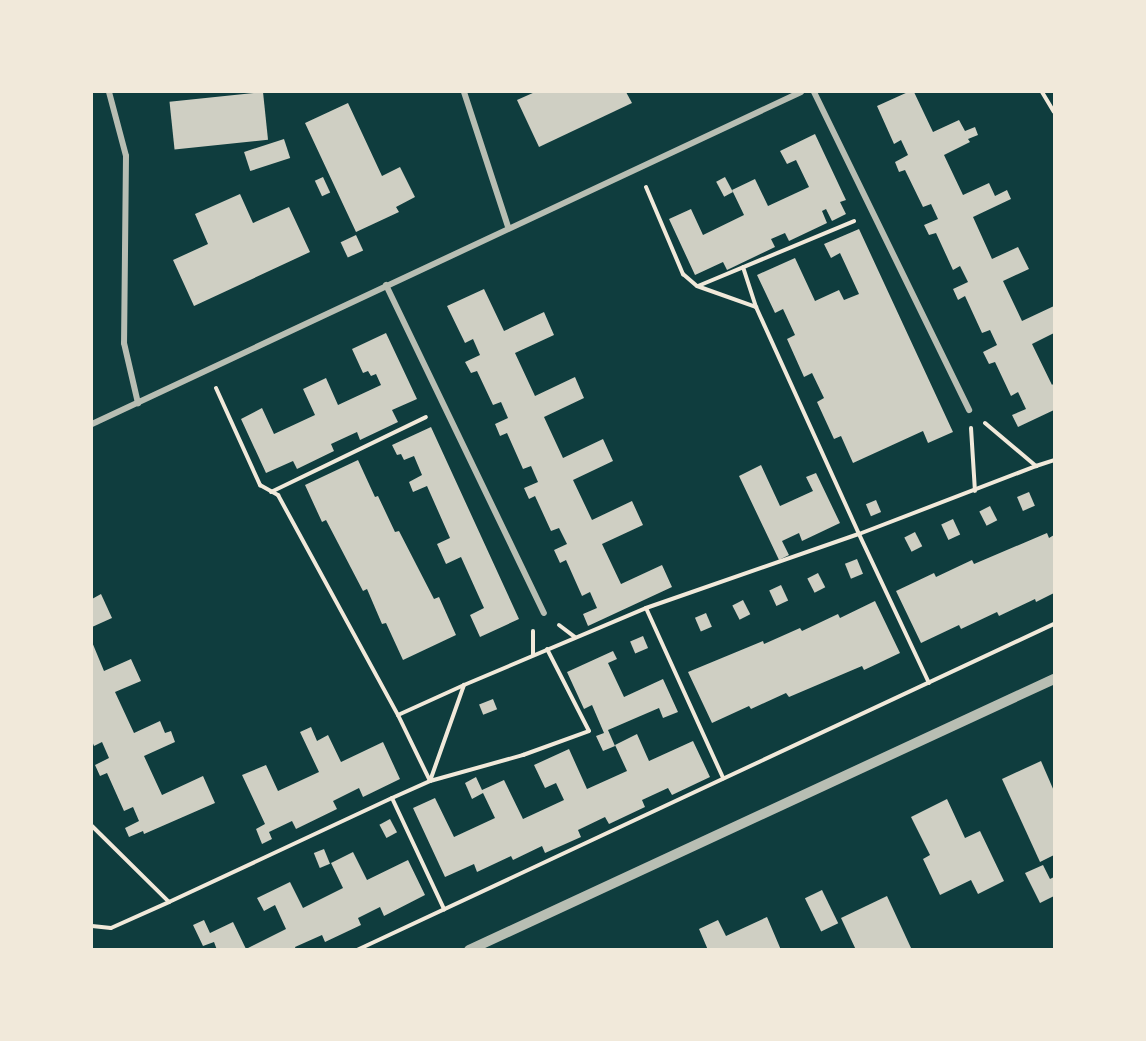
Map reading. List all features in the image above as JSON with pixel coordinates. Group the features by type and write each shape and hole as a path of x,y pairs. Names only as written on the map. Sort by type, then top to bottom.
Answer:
{"street":[{"path":"109,92 126,156 124,343 138,403"},
{"path":"464,92 508,227"},
{"path":"92,424 508,227 801,92"},
{"path":"814,92 969,410"},
{"path":"386,285 544,613"},
{"path":"469,950 1054,679"}],"path":[{"path":"1042,92 1054,112"},
{"path":"638,167 683,274 697,286 756,307"},
{"path":"697,286 873,213"},
{"path":"743,267 756,307 929,683"},
{"path":"208,371 260,485 278,495 398,715 430,781"},
{"path":"271,492 445,407"},
{"path":"969,410 1036,466"},
{"path":"969,410 975,491"},
{"path":"398,715 646,608 859,534 1054,460"},
{"path":"646,608 723,778"},
{"path":"357,950 1054,624"},
{"path":"92,926 111,928 430,781 523,755 589,731 547,649"},
{"path":"430,781 464,685"},
{"path":"392,798 444,909"},
{"path":"92,826 168,902"}],"building":[{"path":"263,92 268,140 175,150 170,102"},
{"path":"535,92 626,92 632,103 539,147 517,100"},
{"path":"908,92 914,92 933,132 959,120 965,131 975,127 978,135 968,139 970,142 944,155 963,195 989,183 995,196 1007,190 1011,199 973,217 992,259 1018,247 1029,269 1003,281 1022,321 1054,306 1054,333 1032,344 1052,385 1054,383 1054,410 1018,427 1012,415 1026,409 1018,392 1011,396 995,362 989,364 983,352 997,345 990,330 982,333 965,296 958,300 953,289 968,282 960,266 953,270 936,233 929,235 924,225 938,219 931,204 923,207 905,170 899,172 895,162 908,155 901,140 894,144 877,106"},
{"path":"348,103 382,176 400,167 415,197 396,207 399,212 356,232 305,123"},
{"path":"815,134 846,200 840,202 846,214 832,221 826,209 822,211 827,223 789,241 785,233 771,239 775,247 727,270 723,262 695,275 669,219 691,209 703,235 744,215 732,190 755,179 768,206 809,187 796,160 787,164 780,151"},
{"path":"284,139 290,158 250,171 244,152"},
{"path":"323,177 330,192 322,196 315,181"},
{"path":"725,177 733,192 724,197 716,182"},
{"path":"240,194 253,223 289,207 310,252 194,306 173,260 208,244 195,214"},
{"path":"859,229 953,432 928,443 923,431 853,463 841,436 834,439 817,402 824,398 812,373 804,377 787,339 795,335 783,309 775,313 757,275 795,258 815,301 839,290 844,300 859,294 840,253 831,258 824,244"},
{"path":"356,235 363,250 348,258 341,242"},
{"path":"484,289 504,331 544,312 554,335 515,353 535,396 575,377 584,398 544,417 563,458 603,439 613,461 573,480 592,520 632,501 643,525 602,544 621,584 662,565 672,587 588,626 583,614 597,608 590,592 582,596 566,560 560,563 554,550 567,544 559,528 551,531 535,496 529,499 524,488 538,482 531,466 523,469 507,433 500,436 495,424 508,418 501,402 493,405 477,371 471,373 465,362 480,355 473,339 465,343 447,306"},
{"path":"386,333 417,399 392,410 398,422 360,440 357,432 331,444 334,451 297,469 293,461 266,473 241,419 262,408 274,434 315,415 303,389 326,378 338,405 381,385 376,374 371,376 368,371 363,373 352,349"},
{"path":"431,427 519,619 480,637 470,615 484,608 461,557 446,564 437,544 450,538 427,486 413,492 409,482 422,475 414,456 404,460 401,454 397,455 392,445"},
{"path":"358,460 375,497 378,496 395,532 399,531 434,599 439,597 456,635 403,660 386,623 382,624 367,589 363,591 326,520 322,522 305,485"},
{"path":"761,465 780,506 813,491 806,477 816,473 840,523 802,541 799,533 782,541 789,555 779,560 739,476"},
{"path":"1029,492 1035,506 1023,511 1017,497"},
{"path":"876,500 881,512 871,516 866,504"},
{"path":"990,506 997,520 987,526 979,511"},
{"path":"953,519 960,534 948,540 941,524"},
{"path":"915,532 922,546 912,552 904,537"},
{"path":"1047,533 1049,538 1054,535 1054,593 999,616 997,612 961,629 959,625 921,643 896,591 934,573 936,577 972,560 974,564"},
{"path":"857,559 863,574 851,579 845,564"},
{"path":"818,573 825,587 815,593 807,578"},
{"path":"781,585 788,600 776,606 769,590"},
{"path":"101,594 112,618 92,627 92,599"},
{"path":"743,600 750,614 740,620 732,605"},
{"path":"875,601 900,653 864,670 862,666 789,697 786,693 751,709 749,706 712,723 688,672 763,641 764,644 800,628 802,631 838,614 840,618"},
{"path":"706,613 712,627 701,631 695,618"},
{"path":"643,636 648,648 635,653 630,641"},
{"path":"92,642 104,671 131,659 141,681 115,692 134,733 160,721 165,733 171,731 175,742 144,756 162,795 203,776 215,803 144,834 143,831 129,837 125,828 139,821 133,807 124,811 107,773 100,776 95,765 109,758 102,742 94,746 92,741"},
{"path":"613,651 617,659 608,663 624,697 663,679 678,712 663,718 659,708 608,730 615,746 603,751 596,736 604,733 592,705 584,709 567,672"},
{"path":"493,699 497,709 483,715 479,705"},
{"path":"311,727 317,741 328,735 341,762 383,742 400,779 363,797 359,788 333,801 337,809 296,829 292,821 269,832 272,839 262,844 256,829 265,824 242,775 266,765 278,791 319,772 300,732"},
{"path":"637,734 649,761 693,741 710,777 672,795 668,788 642,800 645,807 609,824 605,817 578,830 581,837 545,853 542,846 513,860 511,856 477,872 474,864 445,877 413,808 435,798 454,837 495,818 483,793 472,799 465,783 476,777 482,790 504,780 523,819 564,800 556,783 545,788 534,765 569,749 587,789 627,771 615,745"},
{"path":"1041,761 1054,791 1054,855 1040,862 1002,779"},
{"path":"947,799 965,838 980,831 1004,881 978,894 971,880 940,895 923,859 930,855 911,817"},
{"path":"390,819 397,832 386,838 379,825"},
{"path":"324,849 330,864 320,868 314,853"},
{"path":"353,852 367,880 408,860 425,895 384,916 380,907 358,918 361,925 325,942 322,935 295,947 296,950 217,950 214,942 203,946 193,925 204,920 210,933 233,922 246,949 286,929 275,905 264,911 257,898 290,882 303,908 343,888 331,863"},
{"path":"1043,865 1050,879 1054,877 1054,896 1040,903 1025,873"},
{"path":"822,890 838,923 821,932 805,898"},
{"path":"887,896 911,948 856,950 841,918"},
{"path":"767,917 781,950 708,950 699,929 718,920 726,936"}]}
